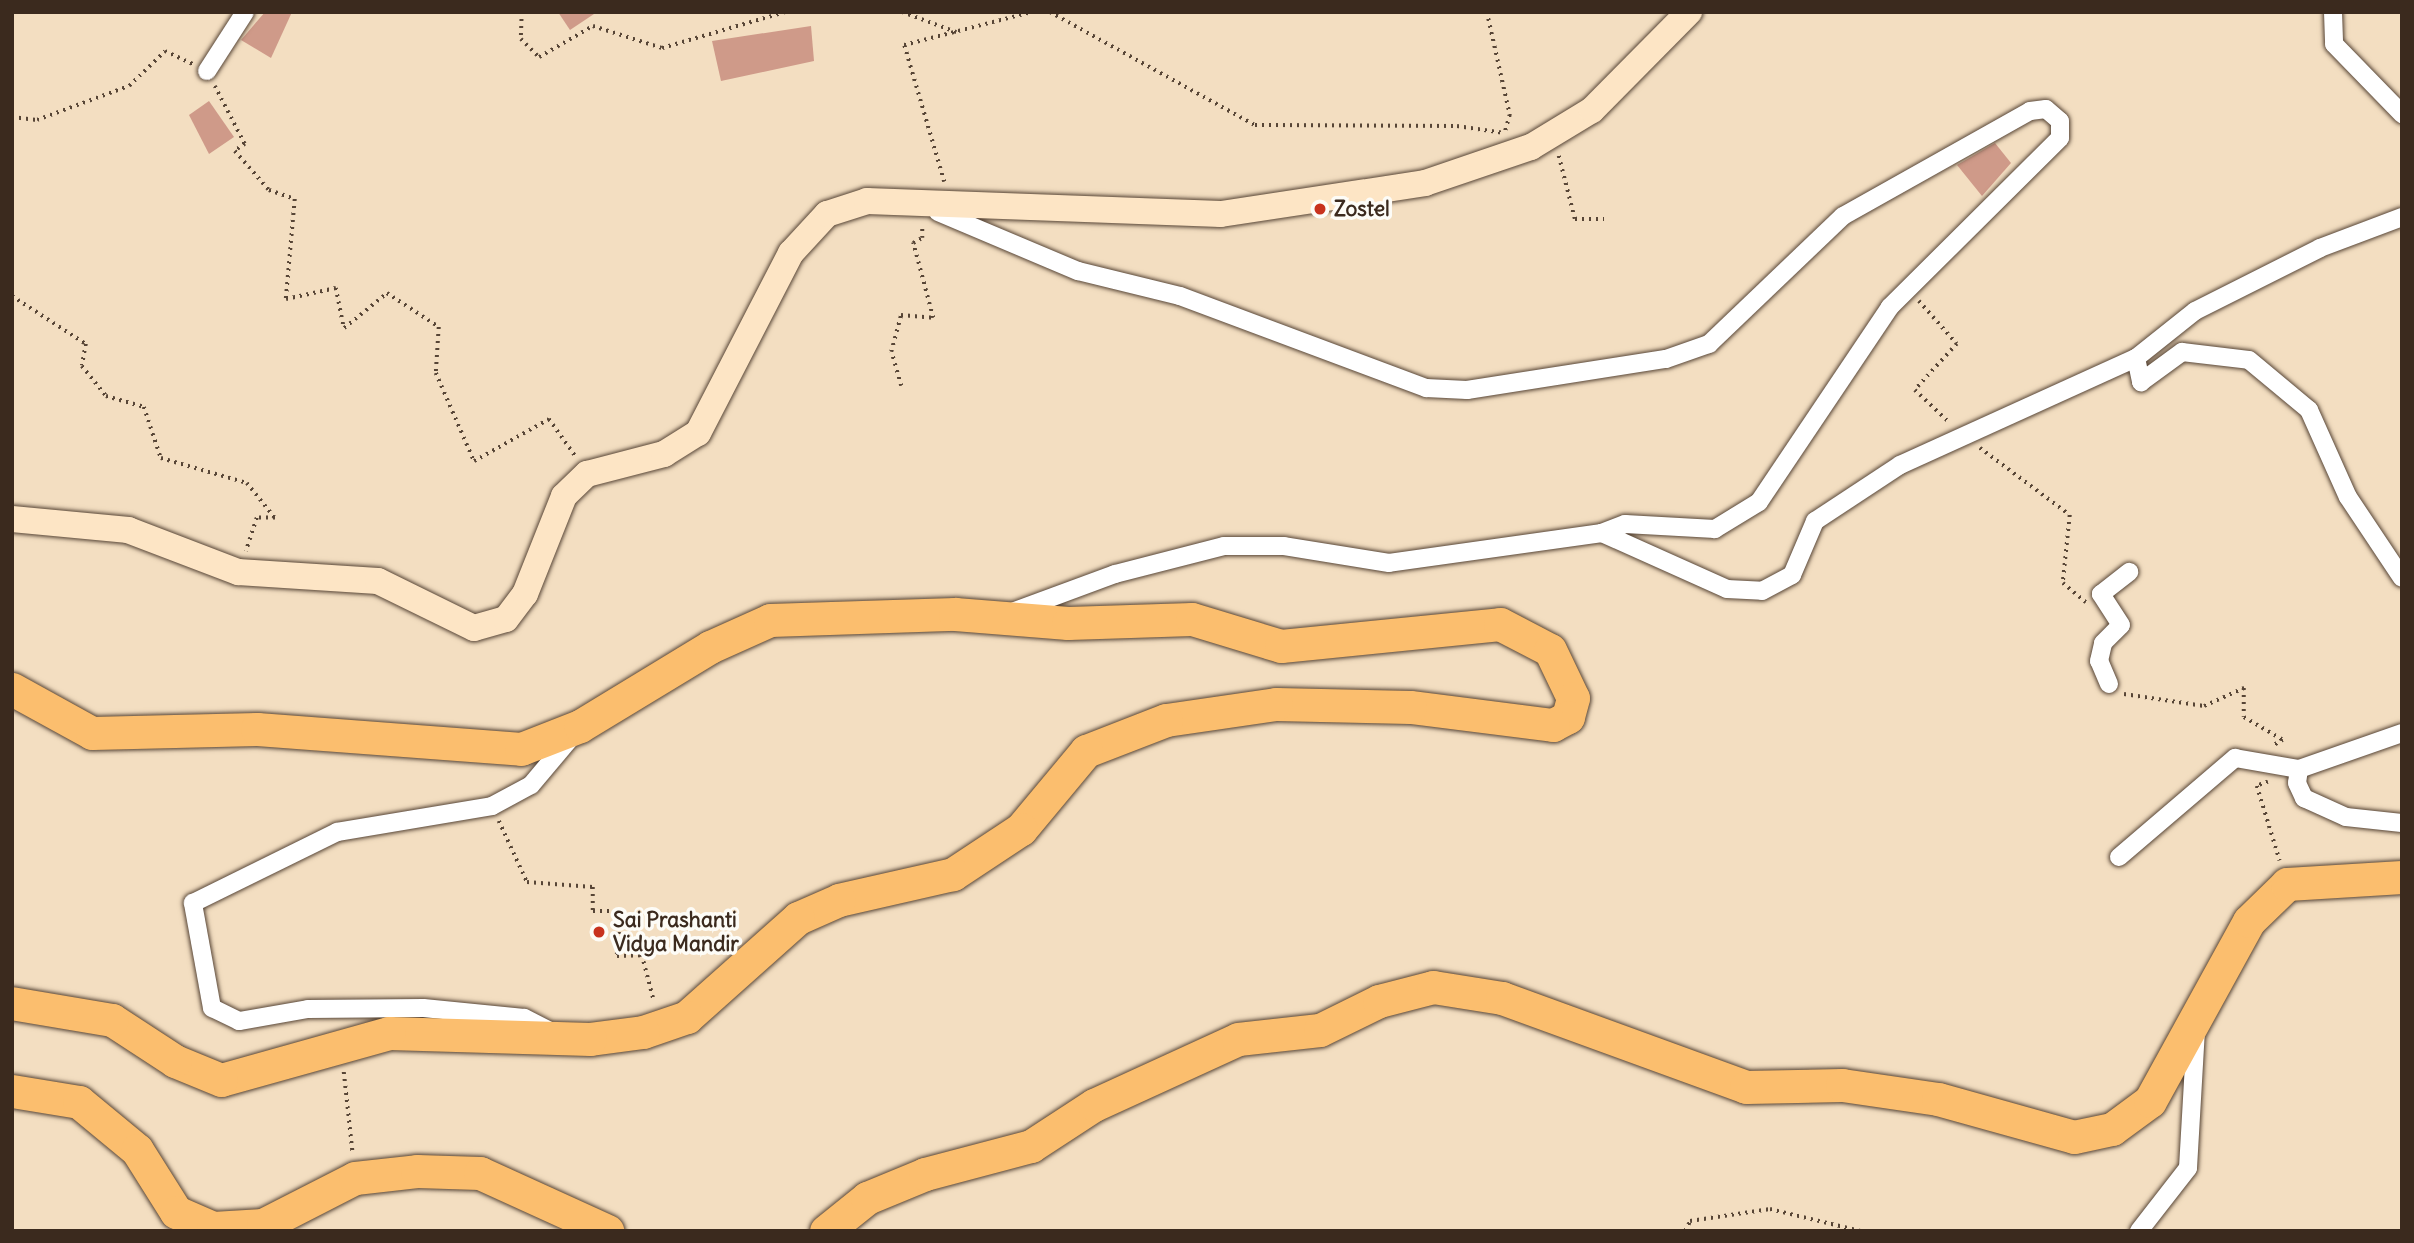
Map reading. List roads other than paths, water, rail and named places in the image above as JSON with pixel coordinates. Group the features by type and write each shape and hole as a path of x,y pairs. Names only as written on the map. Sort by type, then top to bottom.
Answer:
{"highway":[{"path":"12,689 92,733 257,729 522,749 580,726 710,647 770,620 998,617 1068,623 1192,619 1281,646 1500,624 1549,650 1573,698 1568,717 1553,726 1410,708 1276,704 1166,720 1086,751 1021,829 953,874 839,900 799,918 687,1017 660,1026 564,1038 389,1033 341,1049 221,1080 174,1061 112,1020 12,1003"},
{"path":"826,1231 867,1198 925,1174 1031,1146 1094,1105 1238,1040 1320,1030 1379,1000 1433,987 1502,998 1746,1087 1842,1085 1938,1099 2074,1137 2112,1129 2150,1101 2249,922 2287,884 2402,877"},
{"path":"12,1091 79,1102 138,1150 176,1212 213,1228 263,1225 355,1178 480,1173 607,1231"}],"main road":[{"path":"12,519 128,530 238,572 378,581 474,628 506,619 526,594 564,496 587,474 664,454 698,433 791,253 827,214 894,201 951,206 1221,214 1424,183 1553,134 1592,110 1689,12"}],"street":[{"path":"207,71 245,12"},
{"path":"2333,12 2334,44 2402,114"},
{"path":"894,201 967,220 1078,271 1180,296 1426,388 1467,390 1666,359 1709,344 1843,216 1943,155 2046,109 2060,121 2060,138 2032,159 1908,289 1840,378 1759,502 1714,529 1625,524 1602,534 1389,563 1284,546 1224,546 1115,573 998,617"},
{"path":"1602,534 1715,584 1762,591 1791,575 1815,521 1900,465 2136,358 2195,311 2320,248 2402,217"},
{"path":"2136,358 2141,382 2182,352 2249,360 2309,410 2348,497 2402,578"},
{"path":"2109,684 2099,661 2103,643 2121,625 2101,594 2129,572"},
{"path":"564,1038 524,1018 423,1008 308,1009 239,1021 212,1008 193,903 209,890 337,832 492,806 531,785 580,726"},
{"path":"2119,857 2235,758 2299,769 2402,733"},
{"path":"2299,769 2304,797 2346,817 2402,823"},
{"path":"2139,1231 2188,1168 2197,1020"}],"place":[{"name":"Zostel","path":"1320,209"},
{"name":"Sai Prashanti Vidya Mandir","path":"599,932"}]}
